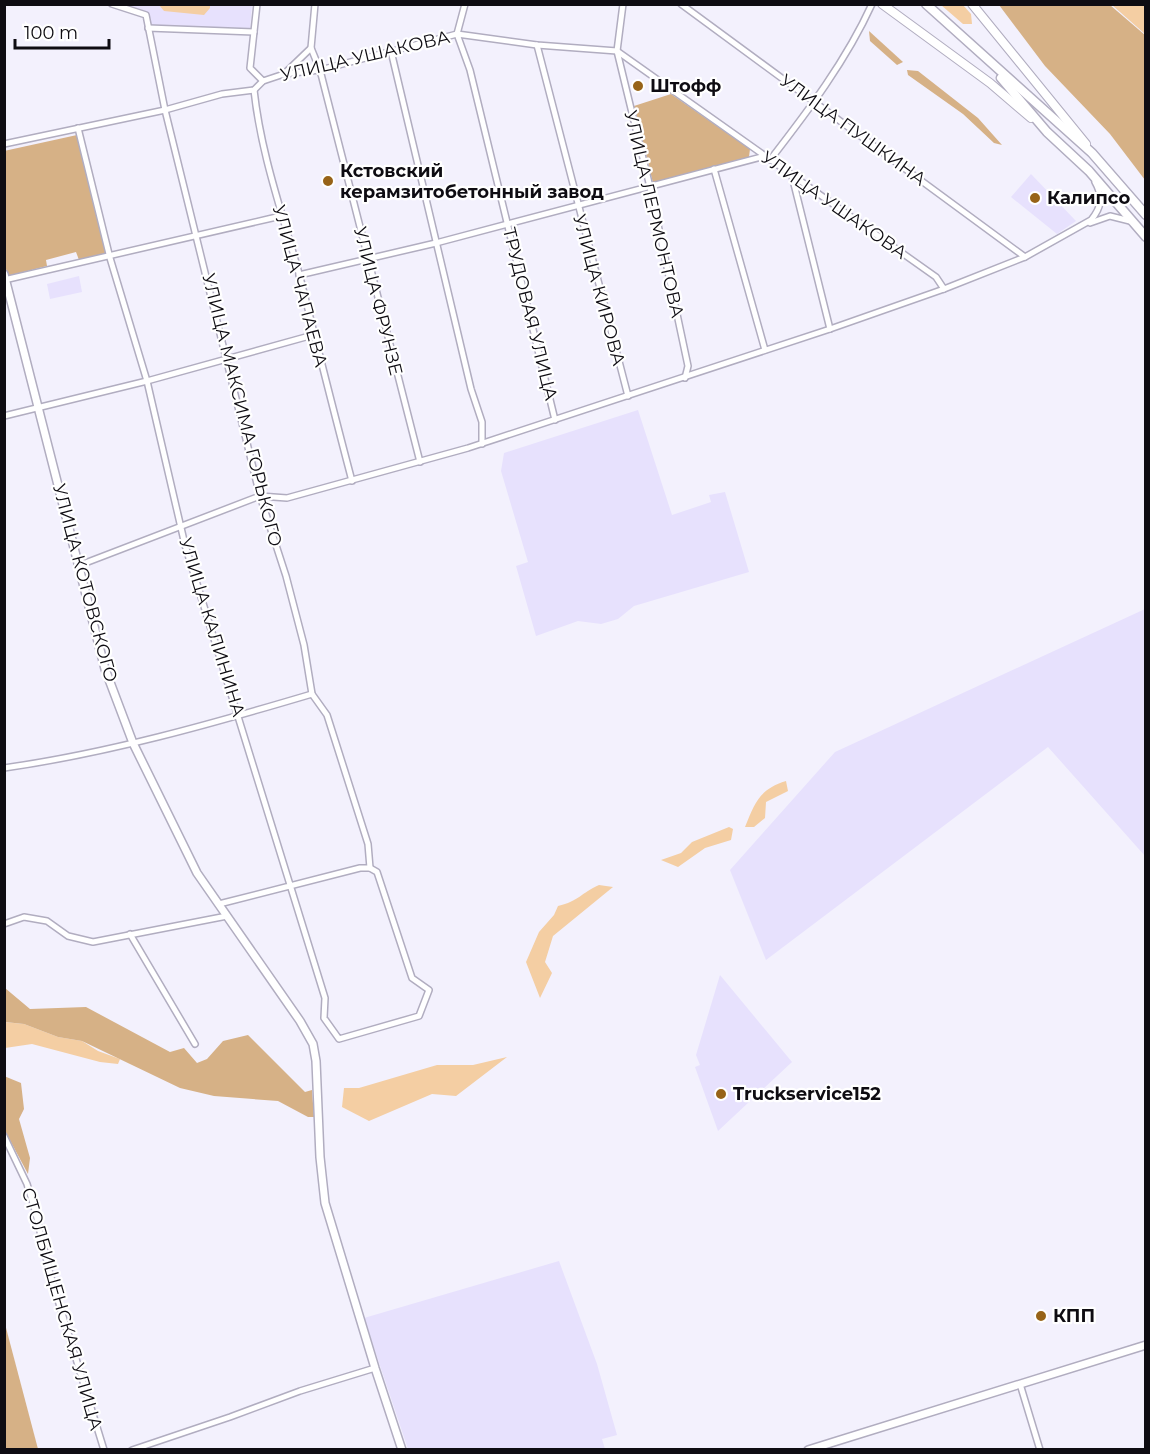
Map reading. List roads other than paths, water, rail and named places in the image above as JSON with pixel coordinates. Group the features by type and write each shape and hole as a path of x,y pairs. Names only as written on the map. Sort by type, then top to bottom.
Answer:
{"main road":[{"path":"882,4 990,82 1047,132 1089,171 1146,237"},
{"path":"926,4 1092,153"},
{"path":"972,4 1092,153 1146,215"},
{"path":"979,53 1047,132"}],"street":[{"name":"УЛИЦА МАКСИМА ГОРЬКОГО","path":"112,4 146,15 165,110 260,496 286,576 304,645 312,694 327,715 368,843 370,868"},
{"path":"257,4 250,68 263,81"},
{"path":"284,74 311,48 315,4"},
{"path":"457,34 465,4"},
{"path":"617,51 623,4"},
{"name":"УЛИЦА ПУШКИНА","path":"681,4 1025,257"},
{"path":"771,160 815,102 858,36 872,4"},
{"path":"148,28 254,32"},
{"name":"УЛИЦА УШАКОВА","path":"254,90 263,81 284,74 320,70 457,34 537,45 617,51 936,277 944,289"},
{"name":"ТРУДОВАЯ УЛИЦА","path":"457,34 470,70 555,420"},
{"name":"УЛИЦА КИРОВА","path":"537,45 577,207 628,396"},
{"name":"УЛИЦА ФРУНЗЕ","path":"311,48 320,70 420,462"},
{"path":"391,51 471,389 482,422 482,444"},
{"name":"УЛИЦА ЛЕРМОНТОВА","path":"617,51 650,187 688,366 685,378"},
{"path":"4,144 165,110 222,94 254,90"},
{"name":"УЛИЦА ЧАПАЕВА","path":"254,90 258,120 281,216 299,275 352,481"},
{"name":"УЛИЦА КАЛИНИНА","path":"78,128 110,258 147,381 185,545 325,998 324,1018 339,1039 419,1016 429,990 412,978 377,872 370,868"},
{"path":"299,275 577,207 765,156"},
{"path":"714,169 765,350"},
{"path":"1078,229 1091,220 1100,206 1100,190 1089,171"},
{"path":"792,175 830,329"},
{"path":"5,278 110,258 281,216"},
{"path":"80,565 260,496 287,498 482,444 830,329 944,289 1025,257 1078,229 1110,216 1124,218 1133,223"},
{"name":"УЛИЦА КОТОВСКОГО","path":"5,278 105,669 133,743 197,873 300,1021 313,1044 325,1203 402,1449"},
{"path":"4,416 147,381 313,335"},
{"path":"4,768 64,759 133,743 312,694"},
{"path":"219,904 370,868"},
{"path":"4,924 24,917 47,921 82,942 93,942 227,916"},
{"path":"129,934 195,1044"},
{"name":"СТОЛБИЩЕНСКАЯ УЛИЦА","path":"4,1136 27,1184 35,1209 50,1274 104,1449"},
{"path":"808,1449 1146,1345"},
{"path":"132,1449 300,1391 375,1368"},
{"path":"1020,1384 1040,1449"}],"place":[{"name":"Штофф","path":"638,86"},
{"name":"Кстовский керамзитобетонный завод","path":"328,181"},
{"name":"Калипсо","path":"1035,198"},
{"name":"Truckservice152","path":"721,1094"},
{"name":"КПП","path":"1041,1316"}]}
